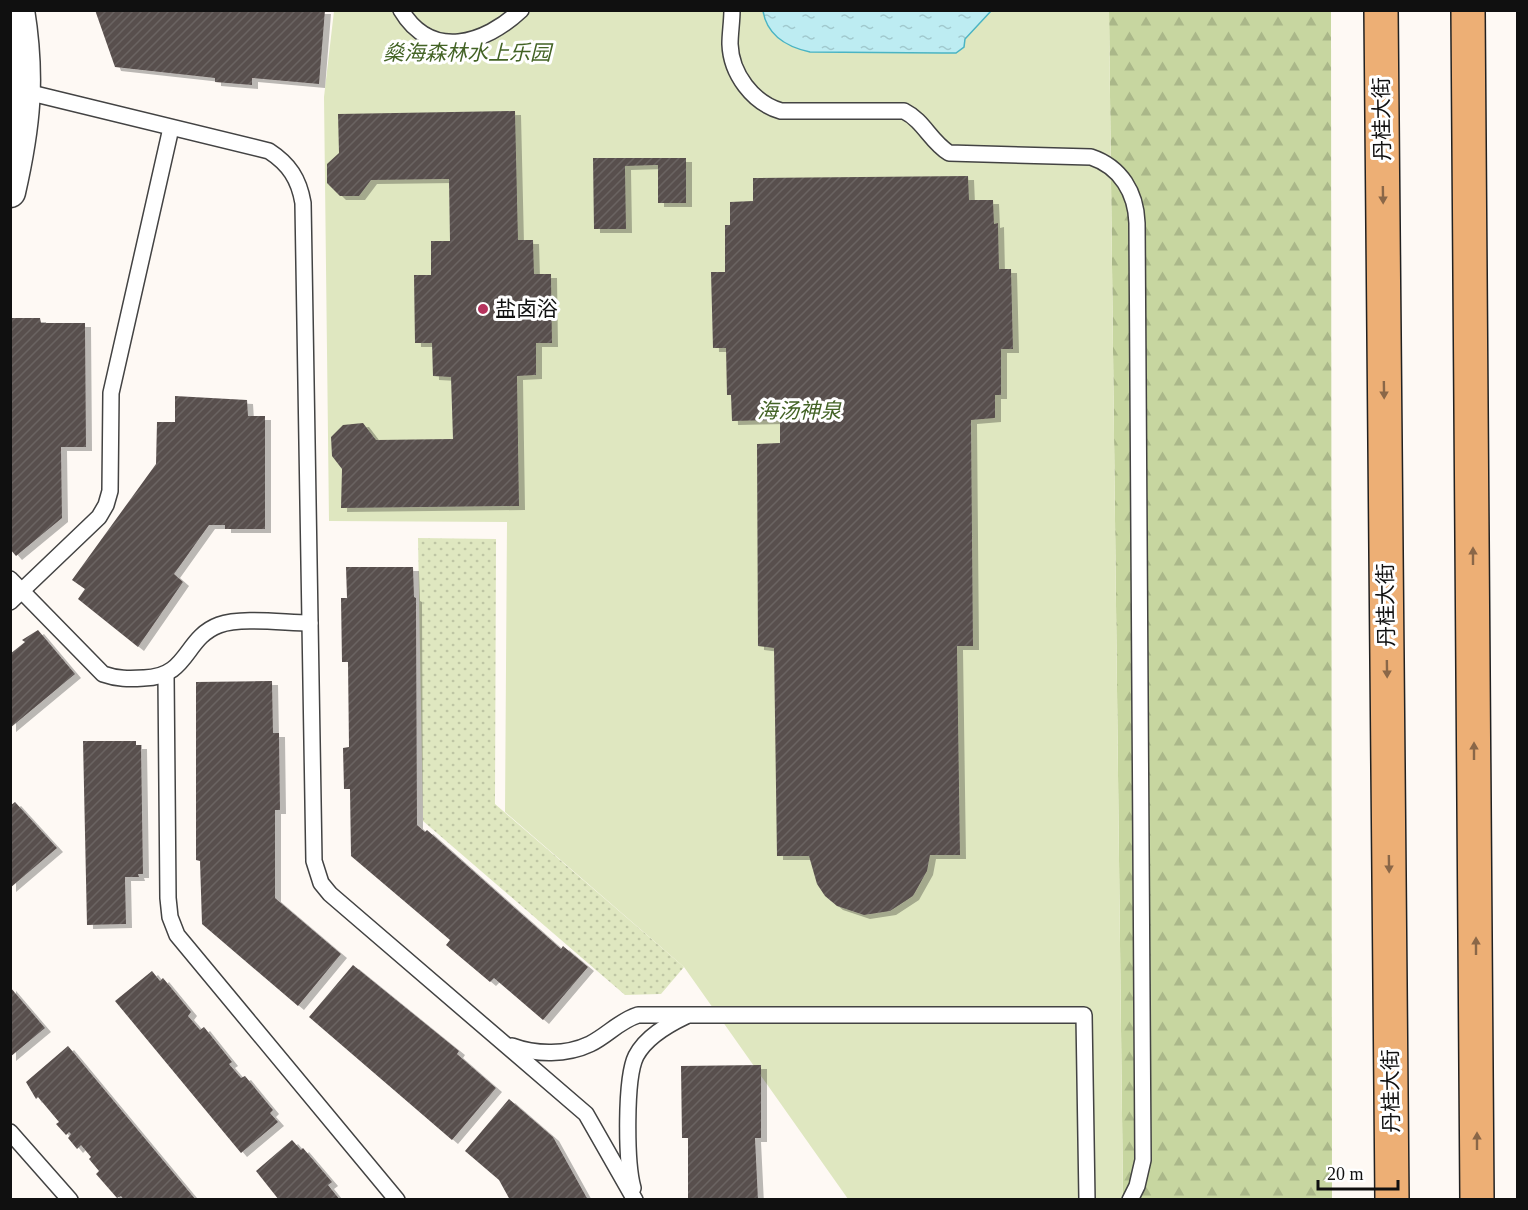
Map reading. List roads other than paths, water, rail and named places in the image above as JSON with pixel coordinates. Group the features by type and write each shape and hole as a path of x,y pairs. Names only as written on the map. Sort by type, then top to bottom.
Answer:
{"main road":[{"name":"丹桂大街","path":"1381,10 1392,1200"},
{"path":"1468,10 1478,1200"}],"street":[{"path":"10,192 21,146 27,92 18,10"}],"lane":[{"path":"401,10 417,31 432,39 450,43 480,38 521,10"},
{"path":"732,10 730,46 738,71 747,91 769,108 781,111 904,111 920,120 939,147 949,153 1091,157 1104,161 1117,172 1133,195 1137,235 1143,1160 1137,1186 1130,1200"},
{"path":"27,92 268,151 292,171 300,185 303,215 314,861 321,883 586,1114 636,1200"},
{"path":"10,602 99,517 106,505 110,491 111,393 171,128"},
{"path":"10,579 103,674 126,679 166,675 176,669 206,632 219,625 232,622 310,622"},
{"path":"166,675 168,898 170,917 177,935 397,1200"},
{"path":"504,1042 522,1050 569,1051 591,1044 623,1020 638,1015 1084,1015 1087,1200"},
{"path":"636,1200 630,1162 629,1080 636,1055 652,1036 688,1015"},
{"path":"10,1132 70,1200"}],"water":[{"path":"763,10 991,11 965,39 964,47 956,53 942,53 810,52 779,39 769,27"}],"place":[{"name":"盐卤浴","path":"483,309"}],"park label":[{"name":"燊海森林水上乐园","path":"467,53"},
{"name":"海汤神泉","path":"799,411"}]}
